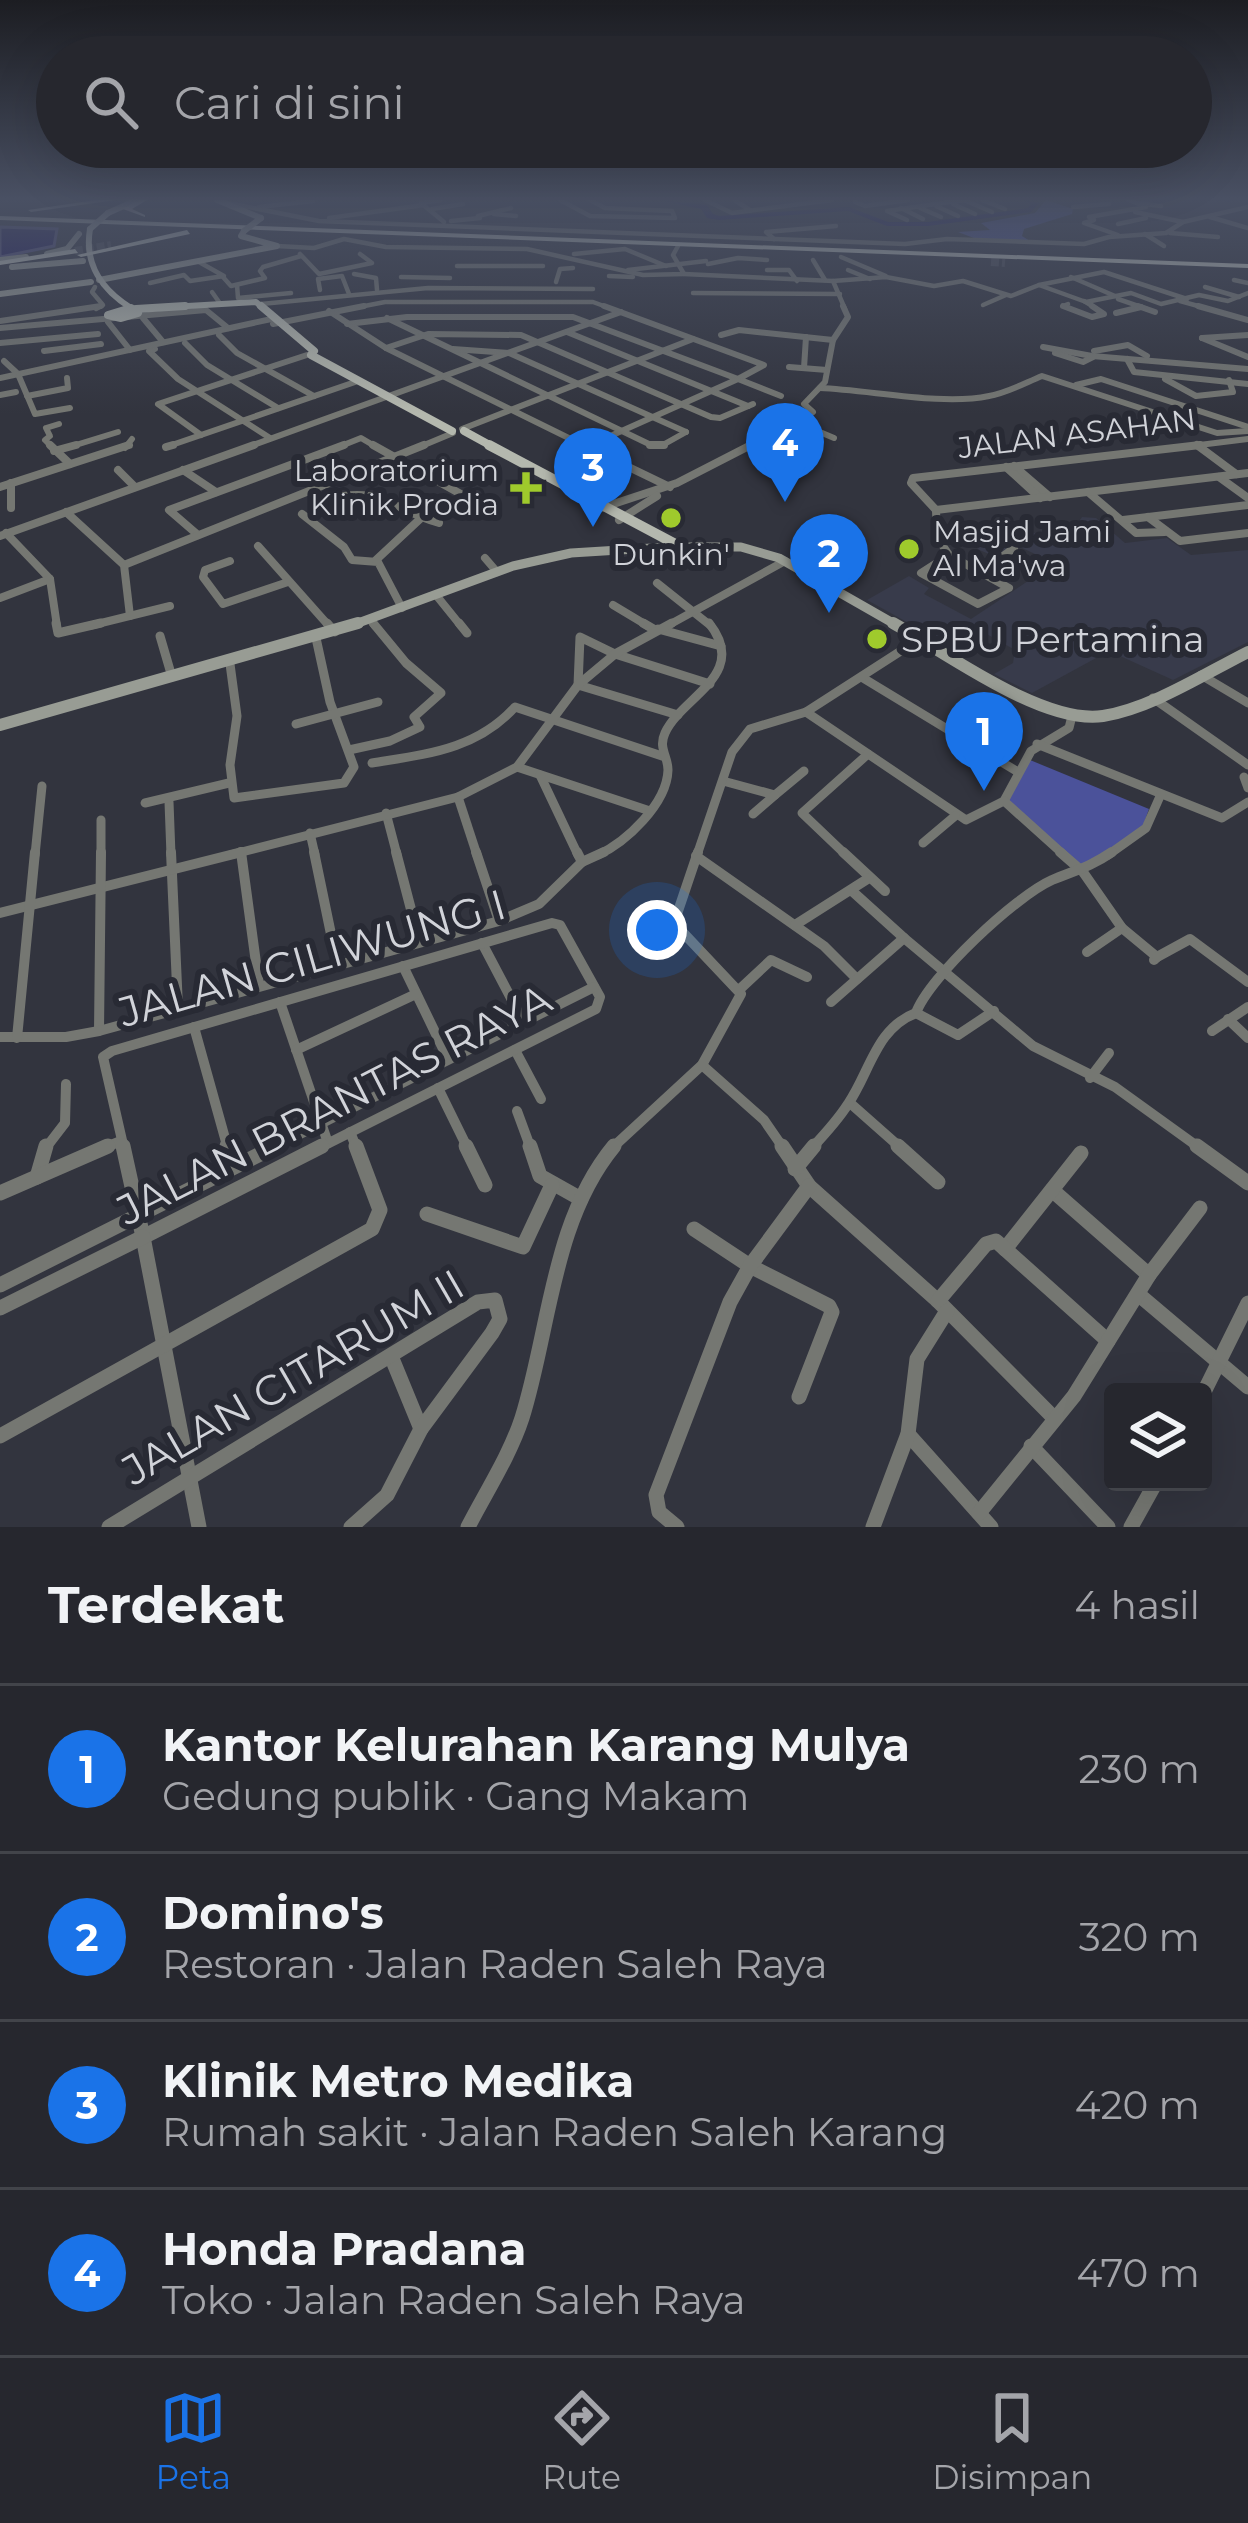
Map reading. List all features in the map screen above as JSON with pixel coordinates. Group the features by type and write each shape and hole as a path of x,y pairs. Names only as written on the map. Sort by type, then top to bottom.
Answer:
{"main road":[{"path":"89,271 113,305 108,317"},
{"path":"0,294 151,271"},
{"path":"95,283 136,313 250,305 311,354 390,395"},
{"path":"108,317 264,300 272,322"},
{"path":"311,354 674,547"},
{"path":"0,725 230,664 370,620 497,572 571,553 741,548 782,560 1028,699 1072,716 1104,716 1154,698 1248,652"}],"street":[{"path":"150,283 195,271"},
{"path":"219,271 231,286 265,278 260,271"},
{"path":"352,271 376,278 379,290 354,294"},
{"path":"401,277 451,277 454,271"},
{"path":"560,271 556,281 594,284 592,299"},
{"path":"629,271 638,274"},
{"path":"790,271 797,281"},
{"path":"819,271 824,280"},
{"path":"851,271 870,279"},
{"path":"874,271 934,286 963,280 1006,296"},
{"path":"983,304 1039,285 1104,272 1248,320"},
{"path":"609,276 712,274 797,281 887,277"},
{"path":"184,275 190,281 223,277"},
{"path":"290,275 294,296 308,310"},
{"path":"354,294 344,277 321,278 322,293 331,309 386,348 672,485"},
{"path":"264,278 264,300"},
{"path":"1071,278 1155,312"},
{"path":"40,279 41,290"},
{"path":"1234,280 1248,284"},
{"path":"623,519 672,485 813,412 804,404 820,388 833,340 848,316 833,281"},
{"path":"979,284 992,281"},
{"path":"77,316 103,305 92,292 95,283"},
{"path":"237,285 237,298 264,300 322,293 387,295 448,287 593,289"},
{"path":"1039,285 1105,314 1089,316 1064,306 1068,304"},
{"path":"445,298 448,287"},
{"path":"473,297 477,287"},
{"path":"502,298 505,287"},
{"path":"531,297 533,287"},
{"path":"1205,287 1248,303"},
{"path":"561,298 562,288"},
{"path":"416,297 419,289"},
{"path":"212,292 220,302"},
{"path":"693,293 838,294"},
{"path":"1084,302 1131,293 1164,304"},
{"path":"1116,314 1248,293"},
{"path":"812,299 838,294"},
{"path":"270,438 195,391 149,351 331,309 396,302 593,302 765,367 588,446"},
{"path":"136,313 206,310 228,328"},
{"path":"170,606 58,633 50,579 3,534 621,312"},
{"path":"136,313 163,342"},
{"path":"172,315 194,336"},
{"path":"0,327 77,316 108,317"},
{"path":"347,324 421,316 593,322 781,396"},
{"path":"396,325 421,316"},
{"path":"0,327 108,317"},
{"path":"108,317 130,350"},
{"path":"386,348 419,337 515,334 716,418 751,405 544,317"},
{"path":"387,318 419,337 659,447 688,434 509,353 448,350"},
{"path":"1,369 18,374 272,322"},
{"path":"721,335 739,330 833,340"},
{"path":"0,343 98,334"},
{"path":"219,335 265,369 314,396"},
{"path":"803,368 806,337"},
{"path":"1246,339 1202,338 1248,364"},
{"path":"124,565 693,339"},
{"path":"1,369 11,342"},
{"path":"185,343 230,380 278,409"},
{"path":"54,366 45,348 100,344"},
{"path":"1093,353 1092,360 1076,362 1043,346 1227,369 1248,364"},
{"path":"85,347 91,358"},
{"path":"1093,353 1248,364"},
{"path":"201,435 158,406 311,354"},
{"path":"1127,358 1132,371 1248,384"},
{"path":"789,367 827,370"},
{"path":"1,369 18,374"},
{"path":"1160,376 1199,396 1233,392 1227,369"},
{"path":"18,374 34,415 70,407"},
{"path":"820,388 887,391 951,401 998,394 1037,376 1217,433 1248,429"},
{"path":"27,396 68,388 67,377"},
{"path":"1075,385 1101,379 1203,412 1221,411 1248,429"},
{"path":"166,447 358,382"},
{"path":"0,395 16,392"},
{"path":"1158,413 1175,403"},
{"path":"49,413 61,427 46,428 50,436 45,440 70,464"},
{"path":"796,422 834,438"},
{"name":"JALAN ASAHAN","path":"936,510 911,479 1200,444 1248,429"},
{"path":"54,451 118,432"},
{"path":"198,535 169,510 361,438 493,512"},
{"path":"0,487 128,446 132,439"},
{"path":"1200,444 1242,474"},
{"path":"1010,466 1045,497"},
{"path":"118,470 135,487"},
{"path":"183,470 216,492"},
{"path":"950,555 921,573 980,604 1009,586 950,555 937,537 936,510 1242,474"},
{"path":"1219,477 1248,501"},
{"path":"11,483 11,508"},
{"path":"601,507 672,485"},
{"path":"327,500 364,489 407,506 420,519 439,523"},
{"path":"1088,492 1139,534 1166,532"},
{"path":"1123,520 1248,501"},
{"path":"66,512 124,565 130,616"},
{"path":"302,514 344,547 352,560 376,560 420,519"},
{"path":"1148,517 1180,541 1247,534"},
{"path":"257,546 335,632"},
{"path":"983,571 1014,548"},
{"path":"484,557 497,572"},
{"path":"376,560 402,608"},
{"path":"0,913 458,797 517,767 578,686 615,654 782,560"},
{"path":"230,561 205,571 203,577 223,604 288,582"},
{"path":"0,598 50,579"},
{"path":"0,1037 100,1030 500,921 539,904 582,862 623,843 650,811 668,770 662,756 663,735 710,684 721,646 716,626 657,583"},
{"path":"436,596 467,633"},
{"path":"613,605 657,630 721,646"},
{"path":"349,750 390,741 420,727 414,717 441,693 406,663 370,620"},
{"path":"160,636 172,679"},
{"path":"578,686 580,637 615,654 710,684"},
{"path":"230,664 237,716 230,783 237,800 319,789 352,776 349,750 316,638"},
{"path":"740,989 674,923 732,752 750,729 806,712 921,638"},
{"path":"1201,675 1248,703"},
{"path":"862,677 1018,772"},
{"path":"578,686 678,715"},
{"path":"1154,698 1248,765"},
{"path":"296,724 377,702"},
{"path":"372,763 452,750 494,731 514,707 662,756"},
{"path":"806,712 955,816 972,819 1004,801 1037,744 1069,728 1072,716"},
{"path":"1037,744 1222,818 1248,802"},
{"path":"868,754 802,813 885,891"},
{"path":"517,767 650,811"},
{"path":"753,814 803,771"},
{"path":"540,774 582,862"},
{"path":"723,781 775,795"},
{"path":"145,803 230,783"},
{"path":"16,1038 42,786"},
{"path":"916,1013 922,996 974,940 1050,881 1083,872 1146,828 1161,794"},
{"path":"458,797 500,921"},
{"path":"1004,801 1083,872 1122,928 1156,958 1190,940 1248,982"},
{"path":"169,802 178,1008"},
{"path":"386,813 419,940"},
{"path":"1232,815 1248,824"},
{"path":"923,843 955,816"},
{"path":"100,1030 101,820"},
{"path":"310,833 337,963"},
{"path":"242,851 259,985"},
{"path":"696,856 795,925 857,979"},
{"path":"795,925 869,878"},
{"path":"852,891 1043,1054 1114,1087 1248,1183"},
{"name":"JALAN CILIWUNG I","path":"199,1527 103,1058 194,1027 558,923 594,986"},
{"path":"1087,952 1122,928"},
{"path":"831,1002 904,938"},
{"path":"482,944 523,1021"},
{"path":"468,1527 520,1422 562,1253 595,1169 628,1129 701,1065 740,989 771,960 806,977"},
{"path":"404,966 448,1059"},
{"name":"JALAN BRANTAS RAYA","path":"0,1285 594,986 600,997 596,1009 0,1309"},
{"path":"296,1050 416,994"},
{"path":"280,1002 328,1143"},
{"path":"1212,1031 1248,1007"},
{"path":"795,1169 850,1103 871,1056 904,1017 916,1013 958,1035 994,1011"},
{"path":"1228,1019 1248,1038"},
{"path":"194,1027 233,1167"},
{"path":"515,1050 541,1099"},
{"path":"1090,1078 1109,1053"},
{"path":"701,1065 764,1120 808,1186 943,1306 1054,1418"},
{"path":"37,1178 46,1147 65,1123 66,1084"},
{"path":"438,1088 485,1185"},
{"path":"850,1103 938,1182"},
{"path":"517,1111 540,1176 581,1199"},
{"path":"0,1436 372,1229 380,1210 350,1132"},
{"path":"0,1193 121,1141"},
{"path":"1005,1249 1081,1153"},
{"path":"427,1214 524,1247 552,1185"},
{"path":"677,1527 659,1512 656,1496 730,1302 750,1265 808,1186"},
{"path":"1052,1190 1149,1275"},
{"path":"908,1434 985,1520 1031,1446 1200,1208"},
{"path":"694,1229 831,1309 799,1397"},
{"path":"872,1527 908,1434 917,1359 943,1306 986,1244 996,1241 1108,1341"},
{"path":"1138,1294 1248,1387"},
{"name":"JALAN CITARUM II","path":"109,1527 478,1302 495,1300 500,1319 421,1429"},
{"path":"1209,1383 1248,1303"},
{"path":"351,1527 387,1495 421,1429 391,1356"},
{"path":"1031,1446 1108,1527"},
{"path":"1131,1527 1151,1491"}],"shaded area":[{"path":"1082,517 1096,518 1125,543 1167,538 1191,555 1248,550 1248,642 1173,680 1109,651 1032,693 994,674 1013,663 1015,650 983,632 954,648 867,600 909,576 929,588 924,594 971,619 1040,573 1024,565 1037,555 1016,545 996,557 977,549 1015,524 1056,543 1065,541"},
{"path":"1030,760 1149,809 1143,826 1082,869 1006,801"}],"place":[{"name":"Laboratorium Klinik Prodia","path":"526,488"},
{"name":"Honda Pradana","path":"785,502"},
{"name":"Dunkin'","path":"671,518"},
{"name":"Klinik Metro Medika","path":"593,527"},
{"name":"Masjid Jami Al Ma'wa","path":"909,549"},
{"name":"Domino's","path":"829,613"},
{"name":"SPBU Pertamina","path":"877,639"},
{"name":"Kantor Kelurahan Karang Mulya","path":"984,791"}]}
